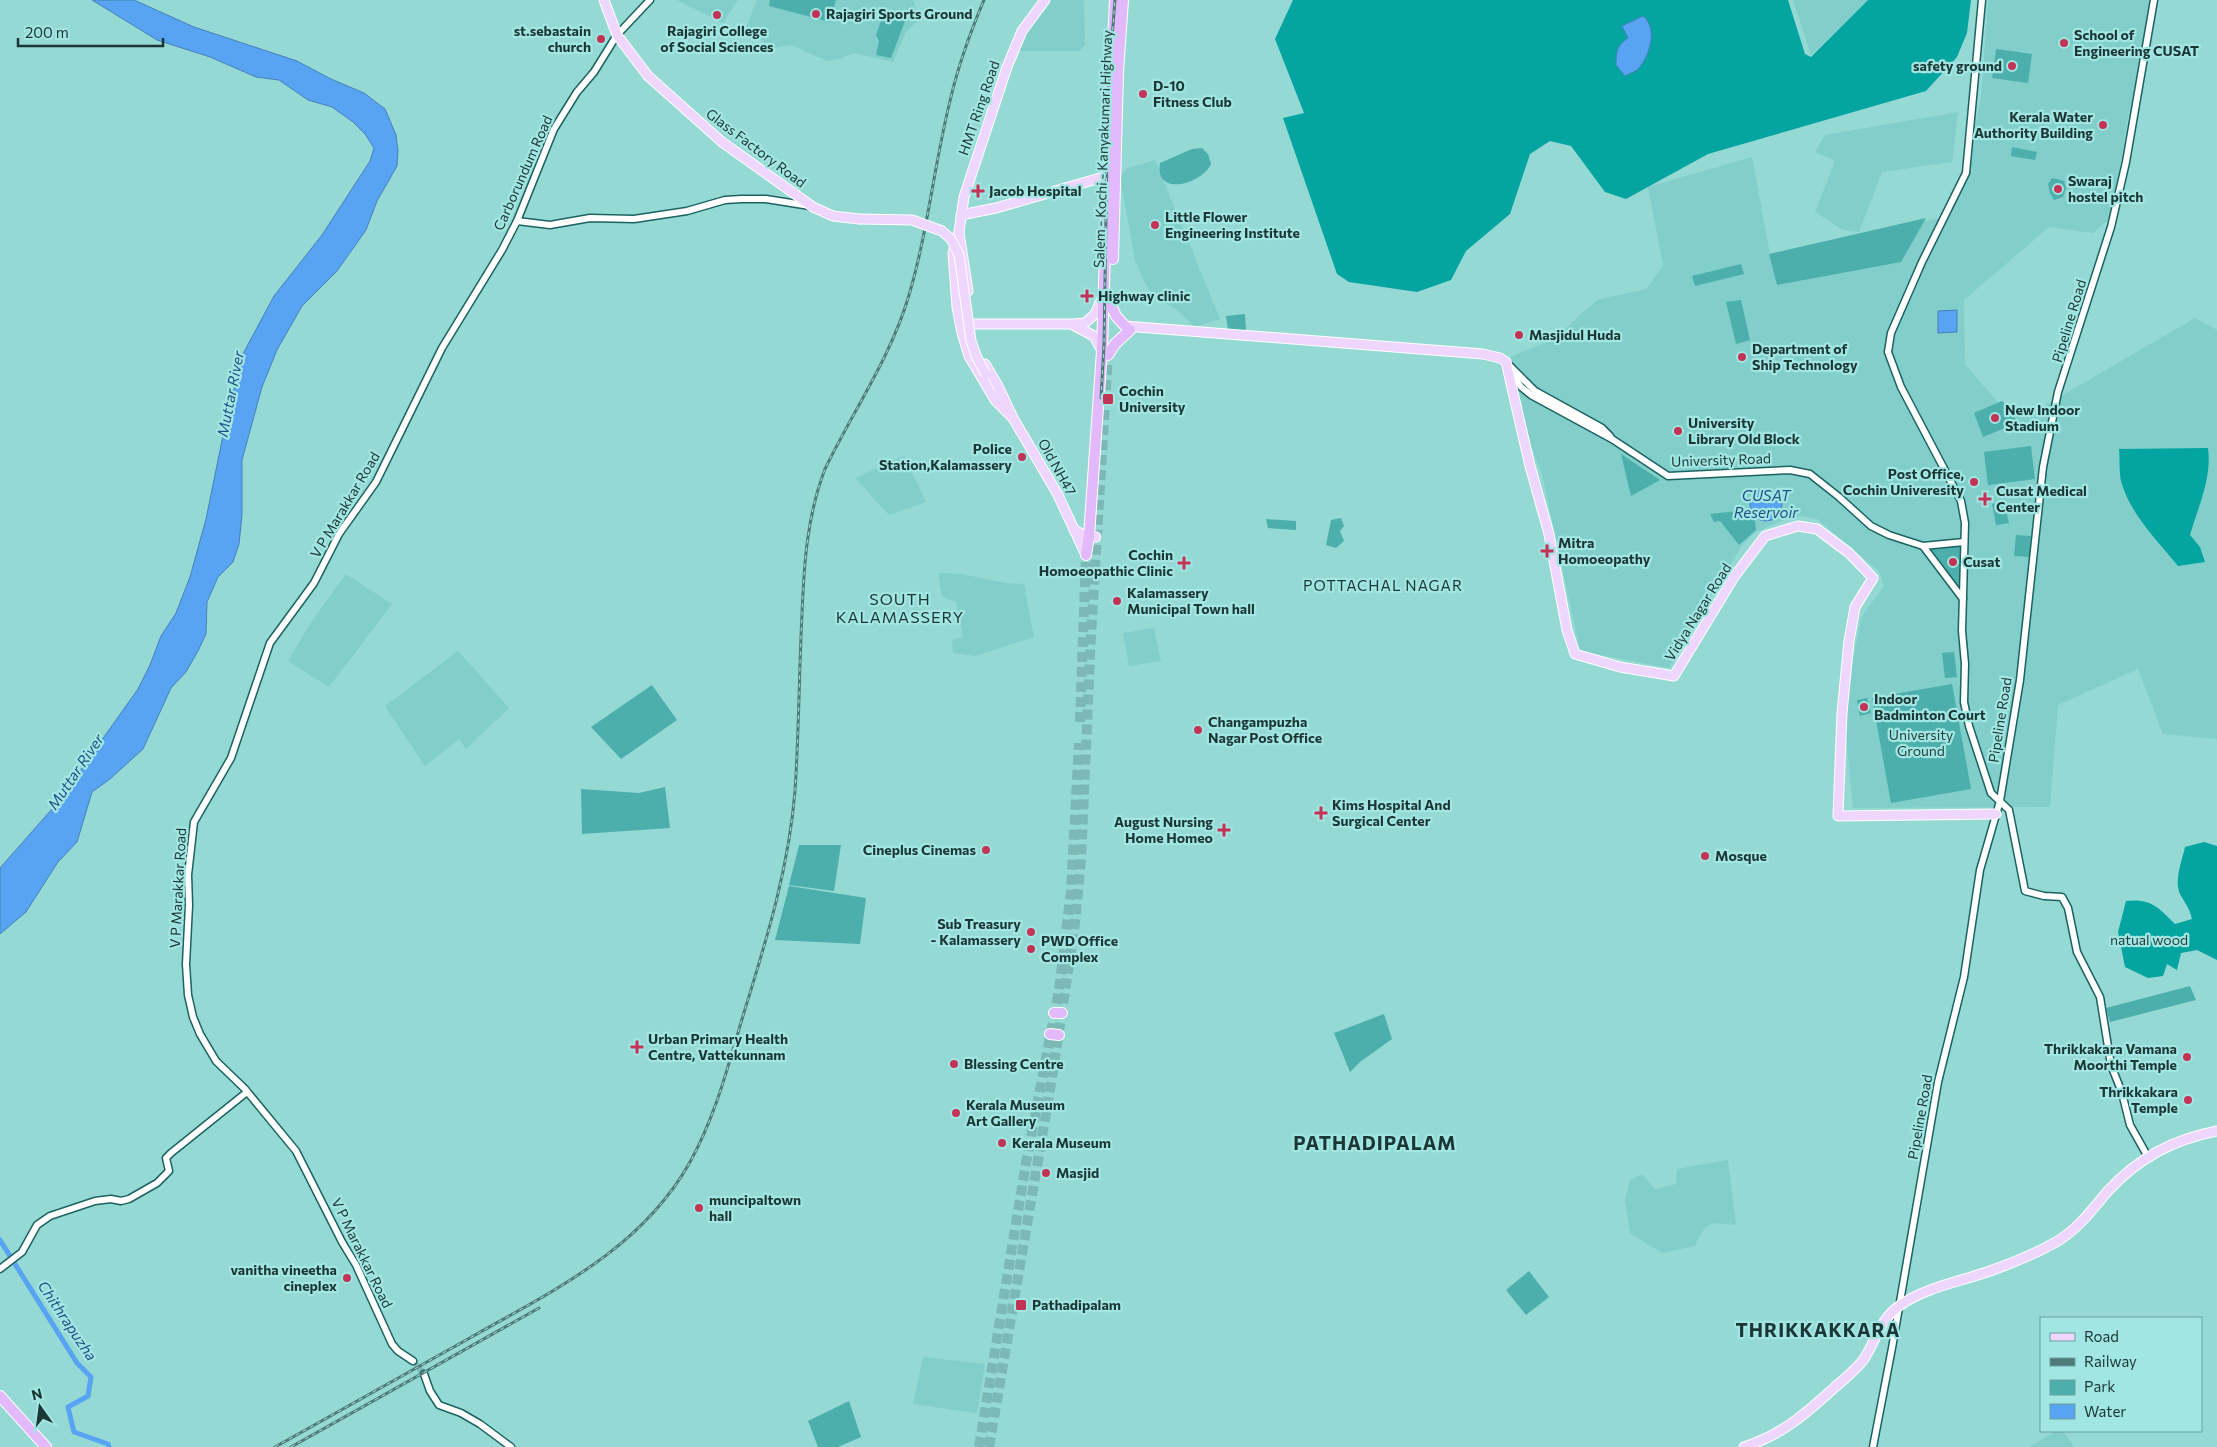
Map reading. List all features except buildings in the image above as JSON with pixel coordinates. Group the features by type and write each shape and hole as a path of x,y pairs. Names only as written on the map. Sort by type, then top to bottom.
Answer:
{"highway":[{"name":"Salem - Kochi - Kanyakumari Highway","path":"1106,330 1110,303 1115,0"},
{"name":"Salem - Kochi - Kanyakumari Highway","path":"1106,330 1107,176 1114,81 1123,0"},
{"path":"1105,353 1128,328 1116,316 1110,303"},
{"path":"1086,555 1092,537 1097,485 1106,330"},
{"path":"0,1396 46,1447"}],"main road":[{"name":"Glass Factory Road","path":"604,0 617,35 648,76 705,129 813,207 833,216 859,219 912,220 942,231 951,239 959,256 971,341 976,358 986,374"},
{"name":"HMT Ring Road","path":"960,324 953,253 959,232 964,197 1007,67 1022,31 1045,0"},
{"path":"961,215 996,208 1107,176"},
{"name":"HMT Ring Road","path":"959,232 965,263 972,324"},
{"path":"960,324 1085,323 1094,314 1105,292"},
{"name":"Old NH47","path":"960,324 969,356 989,391 999,398 1013,418 1057,493 1086,555"},
{"name":"Old NH47","path":"972,324 980,354 998,386 999,398"},
{"path":"1071,324 1094,336 1105,353"},
{"path":"1128,328 1495,358 1506,362"},
{"name":"Vidya Nagar Road","path":"1506,362 1530,466 1549,534 1567,630 1575,654 1620,667 1674,676 1734,577 1765,536 1798,526 1817,529 1849,553 1873,578 1855,607 1849,642 1842,713 1838,816 1996,814"},
{"path":"986,374 998,386"},
{"path":"986,374 989,391"},
{"path":"1074,530 1092,537"},
{"path":"1744,1447 1785,1430 1836,1387 1863,1360 1881,1325 1900,1306 1944,1285 1988,1271 2056,1242 2085,1219 2118,1182 2148,1157 2174,1142 2217,1131"}],"street":[{"name":"Carborundum Road","path":"456,324 502,250 517,221 554,129 617,35 650,0"},
{"path":"1982,0 1966,173 1922,262 1891,333 1888,352 1901,387 1961,501 1965,523 1962,631 1965,664 1964,702 1968,726 1991,793 2009,810 2025,891 2044,896 2062,897 2068,908 2077,952 2100,997 2111,1065 2122,1093 2130,1125 2148,1157"},
{"name":"Pipeline Road","path":"1873,1447 1900,1306 1938,1082 1964,978 1980,870 2000,801 2020,680 2043,467 2058,392 2111,227 2126,162 2154,0"},
{"path":"517,221 550,225 590,218 634,219 686,211 725,200 741,199 766,199 813,207"},
{"name":"V P Marakkar Road","path":"413,1361 398,1351 392,1344 356,1265 342,1242 296,1151 247,1092 216,1061 200,1034 190,1005 186,964 189,904 188,875 194,822 231,758 270,643 314,583 339,534 376,482 423,384 456,324"},
{"name":"University Road","path":"1506,362 1515,381 1531,395 1612,439 1668,476 1790,470 1810,474 1871,526 1888,535 1923,546"},
{"path":"1923,546 1964,542"},
{"path":"1923,546 1964,599"},
{"path":"0,1269 22,1252 37,1225 50,1216 95,1201 111,1198 121,1201 129,1199 157,1183 169,1171 166,1158 247,1092"},
{"path":"424,1374 430,1391 439,1405 468,1417 511,1447"}],"shaded area":[{"name":"Rajagiri College of Social Sciences","path":"677,0 738,0 723,23"},
{"path":"757,0 914,0 918,20 906,32 893,62 854,53 840,59 827,61 791,45 773,48 745,30"},
{"path":"1051,0 1084,0 1085,45 1079,51 1019,51 1026,33"},
{"path":"1793,0 1868,0 1811,55"},
{"path":"1988,0 2154,0 2128,118 2114,215 2093,233 2049,227 1964,300 1965,364 2000,405 2032,413 2195,318 2217,330 2217,739 2163,734 2138,669 2058,705 2050,807 1853,808 1843,706 1862,616 1884,586 1879,571 1817,519 1800,516 1781,521 1754,533 1741,547 1669,668 1580,651 1542,474 1498,362 1554,339 1597,300 1646,289 1663,266 1648,187 1752,157 1770,254 1944,217 1967,171 1981,96"},
{"path":"1958,112 1952,162 1882,172 1859,232 1843,230 1815,212 1835,161 1815,152 1825,135"},
{"name":"Little Flower Engineering Institute","path":"1155,160 1220,319 1195,327 1175,308 1162,302 1147,287 1135,260 1120,176 1128,168"},
{"path":"904,456 926,502 889,515 855,478"},
{"path":"938,573 962,574 1005,583 1024,584 1034,637 975,656 953,653 952,640 963,637 956,602 942,596"},
{"path":"346,574 392,604 329,687 288,661 310,624"},
{"path":"1154,628 1161,661 1129,666 1123,633"},
{"path":"458,651 509,708 466,749 459,739 425,766 385,706"},
{"path":"1728,1160 1736,1225 1714,1223 1705,1227 1695,1246 1662,1253 1630,1233 1625,1201 1630,1180 1642,1174 1655,1189 1676,1184 1677,1169"},
{"path":"923,1357 985,1364 977,1413 913,1404"},
{"path":"2054,1432 2064,1432 2074,1447 2030,1447"}],"green space":[{"name":"Rajagiri Sports Ground","path":"770,0 836,0 830,22 769,6"},
{"path":"1293,0 1788,0 1805,54 1811,57 1868,0 1971,0 1967,33 1957,57 1926,91 1708,154 1626,199 1605,192 1571,146 1550,141 1530,154 1510,214 1466,251 1451,280 1417,292 1349,282 1337,274 1283,118 1304,113 1275,39"},
{"path":"885,9 907,16 891,58 876,55 879,41 876,35"},
{"name":"safety ground","path":"1996,49 2032,54 2028,83 1992,78"},
{"path":"2012,147 2037,152 2035,160 2011,156"},
{"path":"1202,148 1208,154 1211,164 1206,171 1189,182 1180,184 1171,184 1164,180 1160,174 1160,163 1192,149"},
{"name":"Swaraj hostel pitch","path":"2052,178 2064,181 2066,188 2063,197 2054,200 2048,184"},
{"path":"1926,218 1901,262 1777,285 1769,254"},
{"path":"1741,264 1744,274 1695,286 1692,276"},
{"path":"1741,300 1750,340 1736,344 1726,302"},
{"path":"1245,314 1246,331 1228,330 1226,316"},
{"name":"New Indoor Stadium","path":"2002,401 2012,410 2017,423 1983,437 1974,413"},
{"path":"2031,446 2035,479 1988,485 1984,452"},
{"path":"2208,448 2209,459 2206,482 2190,535 2200,547 2205,562 2178,566 2137,516 2131,505 2121,481 2119,449"},
{"path":"1621,454 1660,480 1631,496"},
{"path":"2004,502 2009,523 1996,525 1992,504"},
{"path":"1746,510 1749,516 1755,519 1756,530 1739,545 1720,521 1714,522 1710,514"},
{"path":"1341,518 1344,526 1340,531 1344,541 1336,548 1326,545 1331,520"},
{"path":"1266,519 1296,521 1296,530 1268,528"},
{"path":"2016,535 2031,536 2029,557 2014,556"},
{"path":"1960,545 1960,588 1930,548"},
{"path":"1954,652 1957,677 1945,678 1942,653"},
{"name":"University Ground","path":"1952,684 1971,789 1891,803 1872,698"},
{"path":"652,685 677,720 621,759 591,727"},
{"name":"Indoor Badminton Court","path":"1867,698 1871,713 1860,716 1857,700"},
{"path":"665,787 670,828 582,834 581,789 639,793"},
{"name":"natual wood","path":"2204,842 2217,846 2217,960 2197,950 2181,953 2177,970 2167,964 2163,976 2148,978 2125,967 2118,932 2126,901 2142,901 2154,905 2175,924 2192,919 2189,909 2178,889 2178,877 2185,847"},
{"path":"799,845 841,845 834,891 789,885"},
{"path":"789,886 866,898 860,944 775,940"},
{"path":"2190,986 2196,1000 2110,1022 2106,1008"},
{"path":"1384,1014 1392,1039 1360,1062 1350,1072 1334,1033"},
{"path":"1529,1271 1549,1297 1526,1315 1506,1290"},
{"path":"849,1401 861,1437 838,1447 818,1447 808,1421"}],"water":[{"path":"92,0 134,0 194,27 297,61 331,79 364,93 385,109 396,135 397,166 377,201 366,230 337,271 302,306 277,350 262,387 242,460 242,515 239,544 233,562 218,577 207,602 206,634 198,651 186,672 171,688 143,749 110,779 92,792 77,842 58,862 26,912 0,934 0,868 67,792 138,689 161,636 176,613 190,577 206,519 228,411 244,352 274,296 322,235 370,161 374,148 365,134 353,122 332,107 308,100 279,80 256,77 210,57 157,40"},
{"path":"1643,16 1648,21 1650,27 1651,42 1649,49 1639,68 1625,76 1616,65 1618,49 1621,43 1628,38 1622,26"},
{"path":"1957,310 1957,332 1938,333 1938,311"},
{"name":"CUSAT Reservoir","path":"1766,489 1772,490 1777,494 1781,499 1781,511 1777,516 1772,520 1766,521 1760,520 1755,516 1751,511 1750,505 1751,499 1755,494 1760,490"}],"waterway":[{"name":"Chithrapuzha","path":"0,1240 77,1363 91,1377 88,1396 68,1407 74,1432 108,1444 109,1447"}],"tunnel":[{"path":"989,1447 1050,1090 1074,932 1081,861 1091,634 1108,355"},
{"path":"1080,722 1086,555"},
{"path":"979,1447 1026,1163 1059,990 1071,891 1079,743"},
{"path":"413,1361 424,1374"}],"railway":[{"path":"275,1447 531,1303 592,1266 646,1220 670,1193 700,1144 722,1086 762,953 783,873 788,846 795,791 804,577 810,522 814,504 825,469 882,362 909,295 916,271 953,88 984,0"},
{"path":"1101,398 1104,345 1108,89 1115,0"},
{"path":"291,1447 539,1308"}],"place":[{"name":"Rajagiri Sports Ground","path":"816,14"},
{"name":"Rajagiri College of Social Sciences","path":"717,15"},
{"name":"st.sebastain church","path":"601,39"},
{"name":"School of Engineering CUSAT","path":"2064,43"},
{"name":"safety ground","path":"2012,66"},
{"name":"D-10 Fitness Club","path":"1143,94"},
{"name":"Kerala Water Authority Building","path":"2103,125"},
{"name":"Swaraj hostel pitch","path":"2058,189"},
{"name":"Jacob Hospital","path":"978,191"},
{"name":"Little Flower Engineering Institute","path":"1155,225"},
{"name":"Highway clinic","path":"1087,296"},
{"name":"Masjidul Huda","path":"1519,335"},
{"name":"Department of Ship Technology","path":"1742,357"},
{"name":"Cochin University","path":"1108,399"},
{"name":"New Indoor Stadium","path":"1995,418"},
{"name":"University Library Old Block","path":"1678,431"},
{"name":"Police Station,Kalamassery","path":"1022,457"},
{"name":"Post Office, Cochin Univeresity","path":"1974,482"},
{"name":"Cusat Medical Center","path":"1985,499"},
{"name":"Mitra Homoeopathy","path":"1547,551"},
{"name":"Cusat","path":"1953,562"},
{"name":"Cochin Homoeopathic Clinic","path":"1184,563"},
{"name":"Kalamassery Municipal Town hall","path":"1117,601"},
{"name":"Indoor Badminton Court","path":"1864,707"},
{"name":"Changampuzha Nagar Post Office","path":"1198,730"},
{"name":"Kims Hospital And Surgical Center","path":"1321,813"},
{"name":"August Nursing Home Homeo","path":"1224,830"},
{"name":"Cineplus Cinemas","path":"986,850"},
{"name":"Mosque","path":"1705,856"},
{"name":"Sub Treasury - Kalamassery","path":"1031,932"},
{"name":"PWD Office Complex","path":"1031,949"},
{"name":"Urban Primary Health Centre, Vattekunnam","path":"637,1047"},
{"name":"Thrikkakara Vamana Moorthi Temple","path":"2187,1057"},
{"name":"Blessing Centre","path":"954,1064"},
{"name":"Thrikkakara Temple","path":"2188,1100"},
{"name":"Kerala Museum Art Gallery","path":"956,1113"},
{"name":"Kerala Museum","path":"1002,1143"},
{"name":"Masjid","path":"1046,1173"},
{"name":"muncipaltown hall","path":"699,1208"},
{"name":"vanitha vineetha cineplex","path":"347,1278"},
{"name":"Pathadipalam","path":"1021,1305"}],"district":[{"name":"POTTACHAL NAGAR","path":"1383,586"},
{"name":"SOUTH KALAMASSERY","path":"900,608"},
{"name":"PATHADIPALAM","path":"1375,1143"},
{"name":"THRIKKAKKARA","path":"1818,1330"}],"water label":[{"name":"Muttar River","path":"231,394"},
{"name":"Muttar River","path":"76,772"}]}
